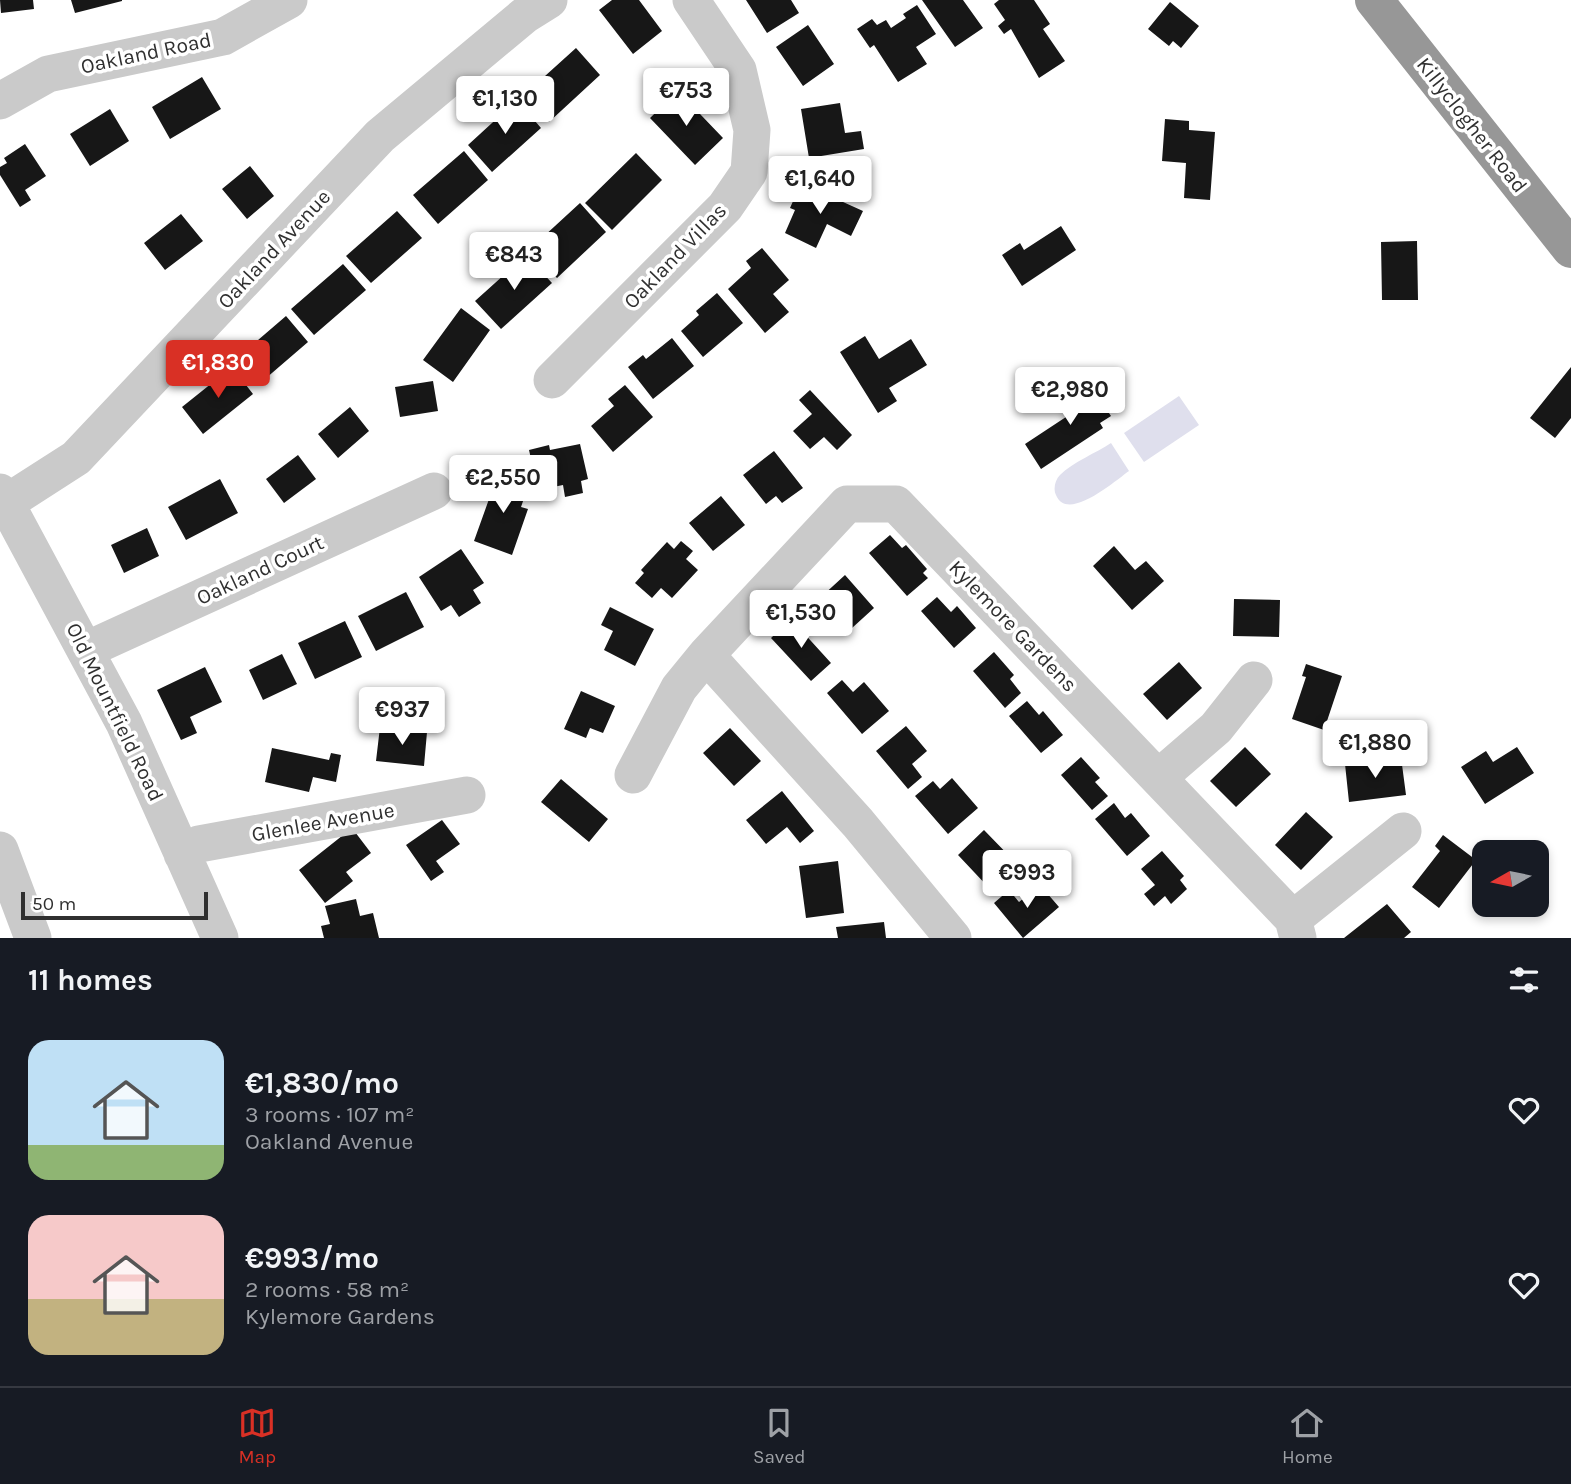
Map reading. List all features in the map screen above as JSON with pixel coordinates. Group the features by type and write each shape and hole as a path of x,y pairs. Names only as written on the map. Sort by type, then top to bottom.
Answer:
{"highway":[{"name":"Killyclogher Road","path":"1374,0 1571,249"}],"street":[{"name":"Oakland Road","path":"0,101 48,74 223,37 289,0"},
{"name":"Oakland Avenue","path":"3,498 76,458 380,136 525,15 549,0"},
{"name":"Oakland Villas","path":"552,380 725,207 749,172 752,130 738,70 691,0"},
{"name":"Oakland Court","path":"86,650 434,491"},
{"name":"Old Mountfield Road","path":"3,498 124,723 220,938"},
{"name":"Kylemore Gardens","path":"633,775 679,688 706,655 847,504 896,504 1158,778 1295,929"},
{"path":"706,655 858,823 953,938"},
{"path":"1158,778 1216,728 1254,680"},
{"name":"Glenlee Avenue","path":"182,854 199,844 467,796"},
{"path":"1295,929 1403,831"},
{"path":"0,850 33,938"}],"shaded area":[{"path":"1179,396 1199,425 1144,462 1124,433"},
{"path":"1111,443 1129,471 1091,497 1070,504 1062,502 1055,490 1058,477 1071,466"}],"building":[{"path":"0,0 33,0 34,9 1,13"},
{"path":"71,0 122,0 122,1 75,13"},
{"path":"612,0 639,0 662,31 633,54 599,10"},
{"path":"746,0 791,0 799,13 767,33"},
{"path":"922,0 963,0 983,28 955,47"},
{"path":"999,0 1034,0 1050,24 1043,29 1065,61 1039,78 1011,29 1004,34 998,26 1005,20 994,4"},
{"path":"1170,2 1199,26 1181,48 1173,41 1169,46 1148,29"},
{"path":"917,5 936,34 916,47 927,64 898,82 874,45 870,48 857,29 872,19 877,25 886,20 891,28 906,18 903,14"},
{"path":"808,25 834,64 803,86 776,47"},
{"path":"576,48 600,75 549,122 524,95"},
{"path":"202,77 221,109 170,139 152,107"},
{"path":"678,91 723,138 695,165 650,118"},
{"path":"517,100 541,128 492,172 468,145"},
{"path":"840,103 845,133 861,131 864,149 809,158 801,109"},
{"path":"110,109 129,141 90,166 70,134"},
{"path":"1165,119 1189,121 1189,130 1215,132 1210,200 1184,198 1186,163 1162,161"},
{"path":"25,144 46,176 25,190 31,200 20,207 0,175 0,167 7,163 4,158"},
{"path":"464,151 488,180 438,224 413,195"},
{"path":"636,153 662,180 612,230 585,203"},
{"path":"250,166 274,196 247,219 222,189"},
{"path":"801,183 863,211 851,236 827,224 816,248 785,233 795,210 790,208"},
{"path":"580,203 606,232 557,278 530,249"},
{"path":"397,211 422,238 371,283 346,256"},
{"path":"181,214 203,241 165,270 144,243"},
{"path":"1061,226 1076,250 1022,286 1002,255 1020,243 1024,250"},
{"path":"1417,241 1418,300 1382,300 1381,242"},
{"path":"762,248 789,280 773,294 789,312 765,333 728,289 751,268 746,261"},
{"path":"526,255 552,283 501,329 475,301"},
{"path":"343,264 366,290 314,335 291,309"},
{"path":"717,293 743,323 703,357 681,331 699,315 696,311"},
{"path":"461,308 490,330 453,382 423,360"},
{"path":"286,316 308,342 258,385 236,359"},
{"path":"865,336 879,359 911,339 927,365 889,388 897,401 878,413 840,352"},
{"path":"672,338 694,366 653,399 628,367 643,355 646,359"},
{"path":"232,367 253,394 203,434 182,407"},
{"path":"1571,367 1571,418 1555,438 1530,418"},
{"path":"433,381 438,411 400,417 395,387"},
{"path":"1089,383 1111,416 1100,423 1103,428 1041,469 1025,444 1069,415 1060,402"},
{"path":"625,385 653,417 613,452 591,426 614,406 608,399"},
{"path":"810,390 852,435 837,450 824,437 810,449 793,431 812,414 799,400"},
{"path":"350,407 369,431 338,458 318,434"},
{"path":"580,444 588,479 581,481 583,493 565,497 563,485 538,490 529,450 549,445 550,450"},
{"path":"774,451 803,488 782,503 776,496 766,504 743,475"},
{"path":"298,455 316,479 284,503 266,479"},
{"path":"498,474 529,484 521,507 528,509 512,555 474,541"},
{"path":"220,479 238,513 186,540 168,507"},
{"path":"721,496 745,525 713,551 689,523"},
{"path":"147,528 159,556 124,573 111,545"},
{"path":"890,535 902,548 906,545 927,569 923,573 928,578 907,596 869,553"},
{"path":"681,541 693,551 686,559 698,570 672,598 661,588 652,598 635,583 644,573 641,570 667,542 674,549"},
{"path":"1114,546 1135,570 1146,561 1164,581 1132,610 1093,566"},
{"path":"461,549 484,583 473,590 481,603 459,617 451,605 441,611 419,577"},
{"path":"845,575 874,608 852,628 835,610 820,623 808,609"},
{"path":"406,592 424,627 376,651 358,616"},
{"path":"937,597 951,612 957,606 976,628 954,648 921,611"},
{"path":"1234,599 1280,600 1279,637 1233,636"},
{"path":"610,607 654,629 635,666 604,650 613,631 601,625"},
{"path":"791,619 831,663 811,681 771,638"},
{"path":"345,621 362,657 315,679 298,643"},
{"path":"994,652 1014,675 1010,679 1021,693 1005,708 973,671"},
{"path":"282,654 297,684 263,700 249,670"},
{"path":"1179,662 1202,688 1167,720 1143,694"},
{"path":"1306,664 1342,676 1324,730 1292,719 1306,677 1302,676"},
{"path":"205,667 222,702 190,717 197,733 181,740 157,690"},
{"path":"842,680 853,692 864,682 889,711 862,734 827,693"},
{"path":"581,691 615,706 603,733 590,728 586,738 564,729"},
{"path":"1027,701 1039,715 1043,711 1063,735 1041,753 1009,716"},
{"path":"906,726 927,751 912,764 922,777 908,789 876,751"},
{"path":"380,727 427,732 424,766 376,761"},
{"path":"730,728 761,761 734,786 703,753"},
{"path":"1245,747 1271,774 1236,807 1210,781"},
{"path":"1517,747 1534,773 1485,804 1461,767 1486,751 1493,762"},
{"path":"272,748 329,760 331,753 341,755 336,782 313,777 309,792 265,782"},
{"path":"1081,757 1100,778 1095,782 1108,796 1092,810 1061,775"},
{"path":"1401,757 1406,795 1349,802 1345,764"},
{"path":"952,778 978,808 948,834 915,796 933,781 940,789"},
{"path":"561,779 608,819 589,842 541,802"},
{"path":"782,791 814,831 800,843 787,827 766,844 746,820"},
{"path":"1114,803 1125,818 1131,813 1150,836 1127,856 1095,819"},
{"path":"1306,812 1333,837 1301,870 1275,845"},
{"path":"442,820 460,844 436,861 444,872 431,881 406,845"},
{"path":"352,828 371,853 346,872 353,881 325,903 299,870"},
{"path":"984,830 1017,864 990,889 958,855"},
{"path":"1443,835 1472,857 1472,865 1439,908 1412,887 1440,851 1435,846"},
{"path":"1162,851 1184,876 1180,880 1187,889 1171,904 1165,896 1154,906 1144,894 1155,885 1141,869"},
{"path":"838,861 844,913 806,918 799,866"},
{"path":"1040,885 1059,907 1023,938 994,903 1009,890 1019,902"},
{"path":"356,899 360,916 373,913 379,938 324,938 321,926 330,924 325,906"},
{"path":"1387,904 1411,932 1404,938 1344,938"},
{"path":"884,922 886,938 838,938 836,927"}]}
